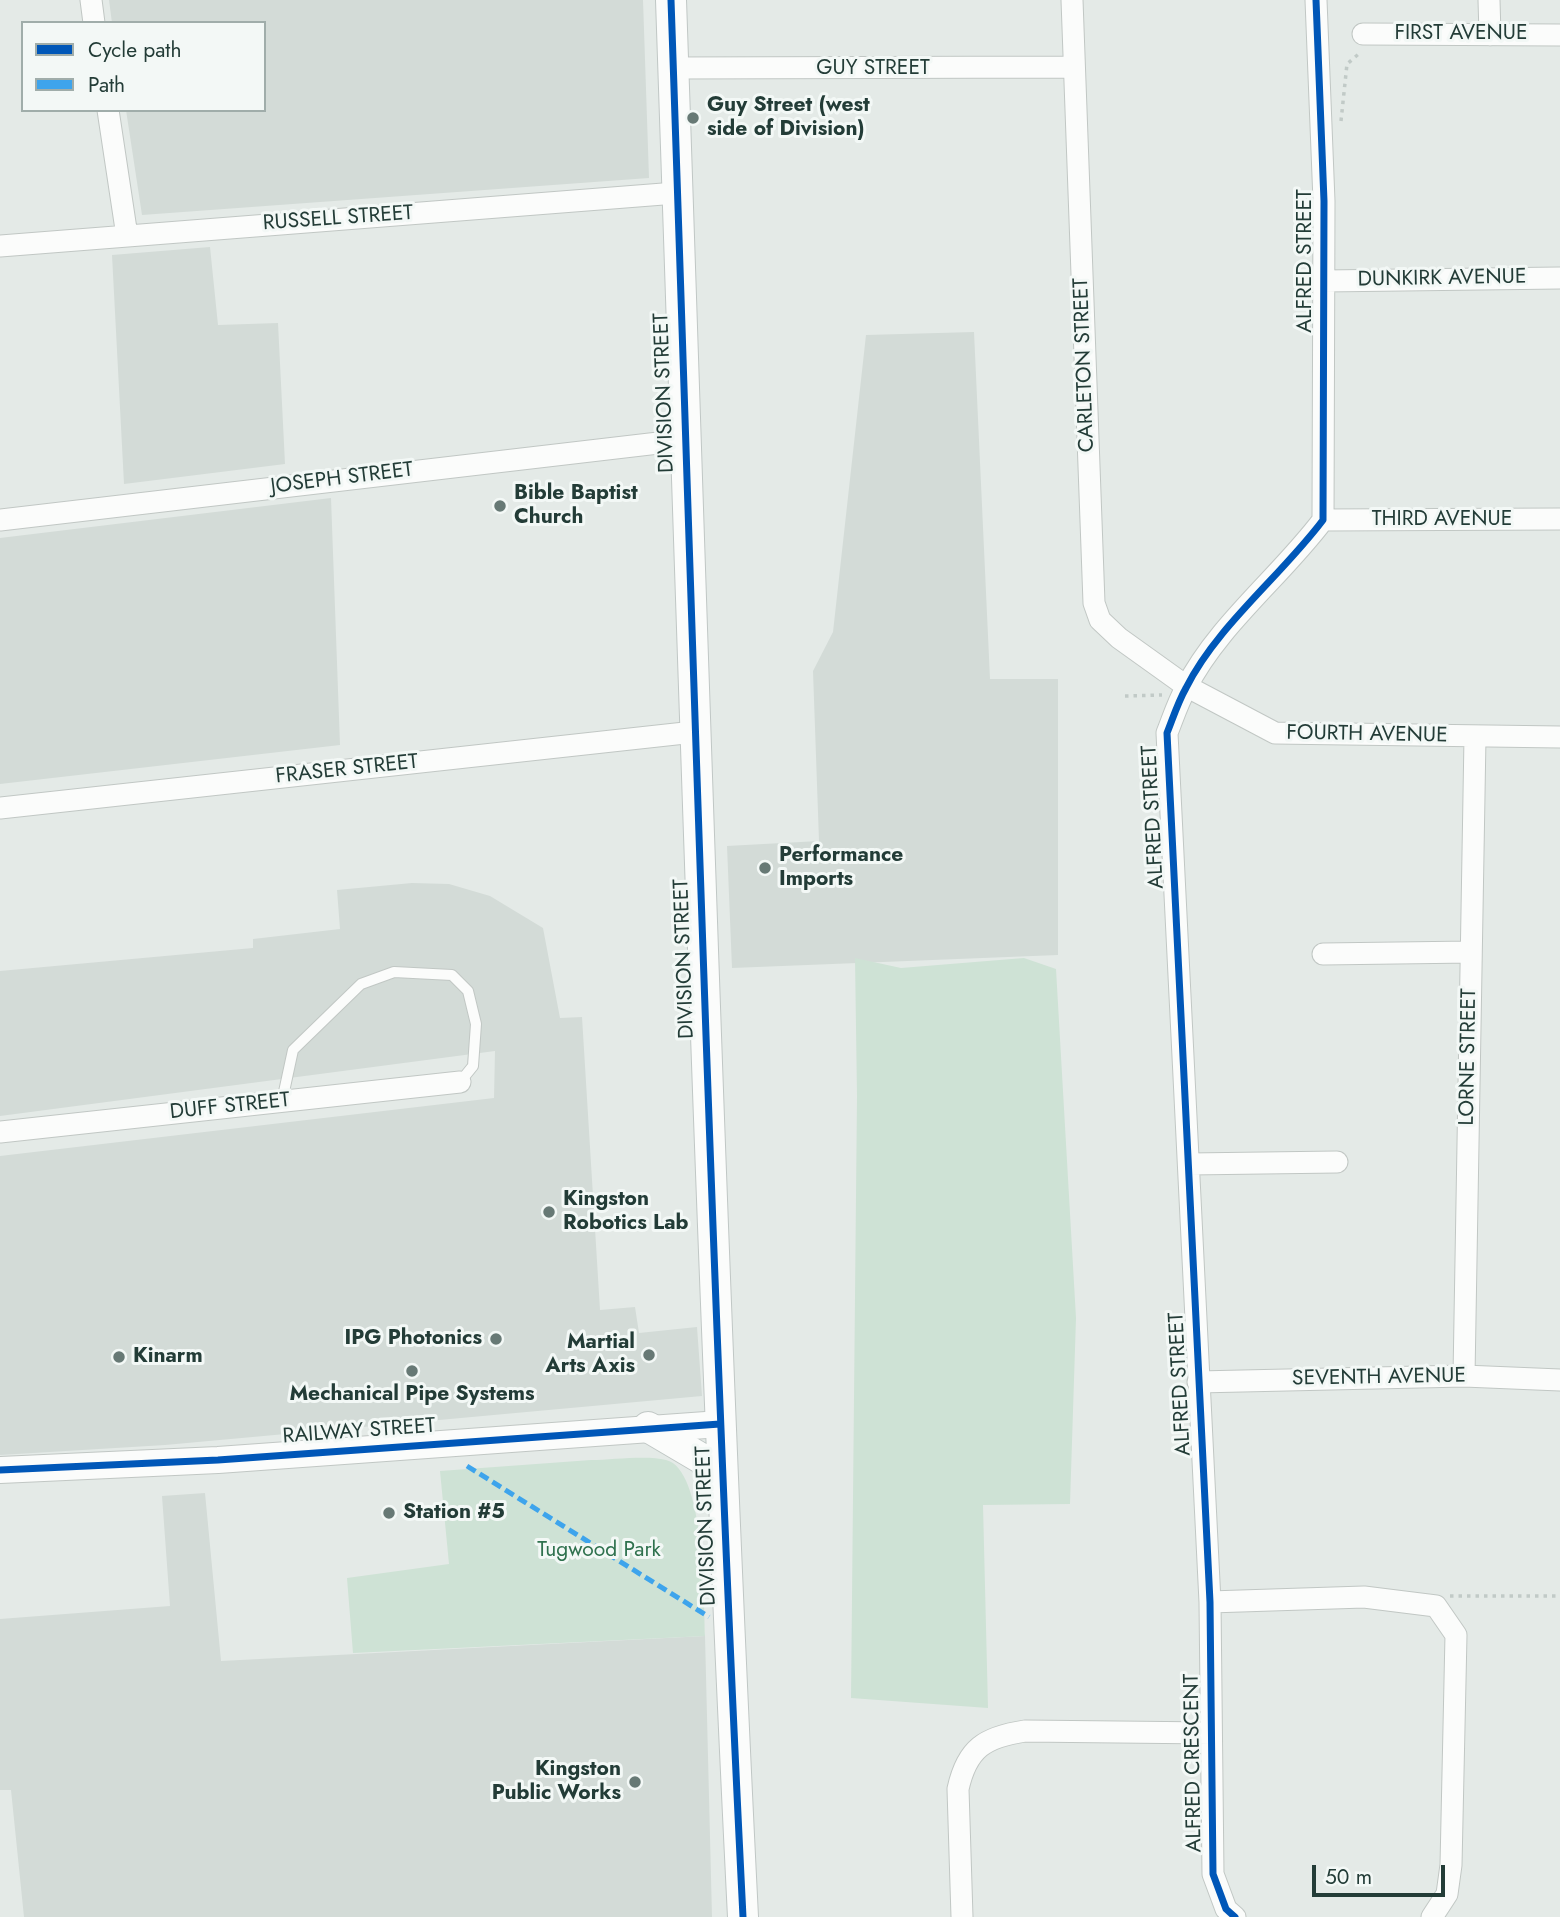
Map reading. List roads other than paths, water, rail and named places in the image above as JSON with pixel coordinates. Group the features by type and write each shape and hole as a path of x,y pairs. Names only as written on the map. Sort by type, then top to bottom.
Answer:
{"main road":[{"name":"DIVISION STREET","path":"671,0 722,1493 743,1917"},
{"path":"648,1427 704,1460 722,1493"}],"street":[{"path":"91,0 94,21"},
{"name":"CARLETON STREET","path":"1072,0 1094,603 1100,620 1119,638 1186,686"},
{"name":"ALFRED STREET","path":"1210,1602 1167,733 1186,686 1221,638 1301,550 1323,520 1324,281 1317,0"},
{"path":"1489,0 1490,35"},
{"name":"FIRST AVENUE","path":"1363,42 1490,35 1560,35"},
{"name":"GUY STREET","path":"673,68 1073,67"},
{"path":"108,112 127,236"},
{"name":"RUSSELL STREET","path":"0,246 676,193"},
{"name":"DUNKIRK AVENUE","path":"1324,281 1560,278"},
{"name":"JOSEPH STREET","path":"0,520 684,440"},
{"name":"THIRD AVENUE","path":"1323,520 1560,519"},
{"name":"FOURTH AVENUE","path":"1186,686 1275,733 1560,737"},
{"name":"FRASER STREET","path":"0,808 694,732"},
{"name":"LORNE STREET","path":"1464,1376 1475,737"},
{"path":"1323,954 1471,952"},
{"name":"DUFF STREET","path":"0,1132 460,1082"},
{"path":"1190,1164 1337,1163"},
{"name":"SEVENTH AVENUE","path":"1198,1382 1464,1376 1560,1380"},
{"name":"RAILWAY STREET","path":"0,1469 218,1460 648,1427 720,1424"},
{"path":"1210,1602 1364,1597 1436,1606 1456,1636 1451,1865 1447,1894 1432,1917"},
{"name":"ALFRED CRESCENT","path":"1210,1602 1213,1874 1226,1909 1236,1917"},
{"path":"962,1917 958,1789 962,1770 975,1750 998,1735 1025,1731 1212,1733"}],"lane":[{"path":"282,1101 293,1049 361,984 394,972 452,975 468,990 476,1024 475,1051 473,1066 460,1082"}],"place":[{"name":"Guy Street (west side of Division)","path":"693,118"},
{"name":"Bible Baptist Church","path":"500,506"},
{"name":"Performance Imports","path":"765,868"},
{"name":"Kingston Robotics Lab","path":"549,1212"},
{"name":"IPG Photonics","path":"496,1339"},
{"name":"Martial Arts Axis","path":"649,1355"},
{"name":"Kinarm","path":"119,1357"},
{"name":"Mechanical Pipe Systems","path":"412,1371"},
{"name":"Station #5","path":"389,1513"},
{"name":"Kingston Public Works","path":"635,1782"}],"park label":[{"name":"Tugwood Park","path":"599,1551"}]}
